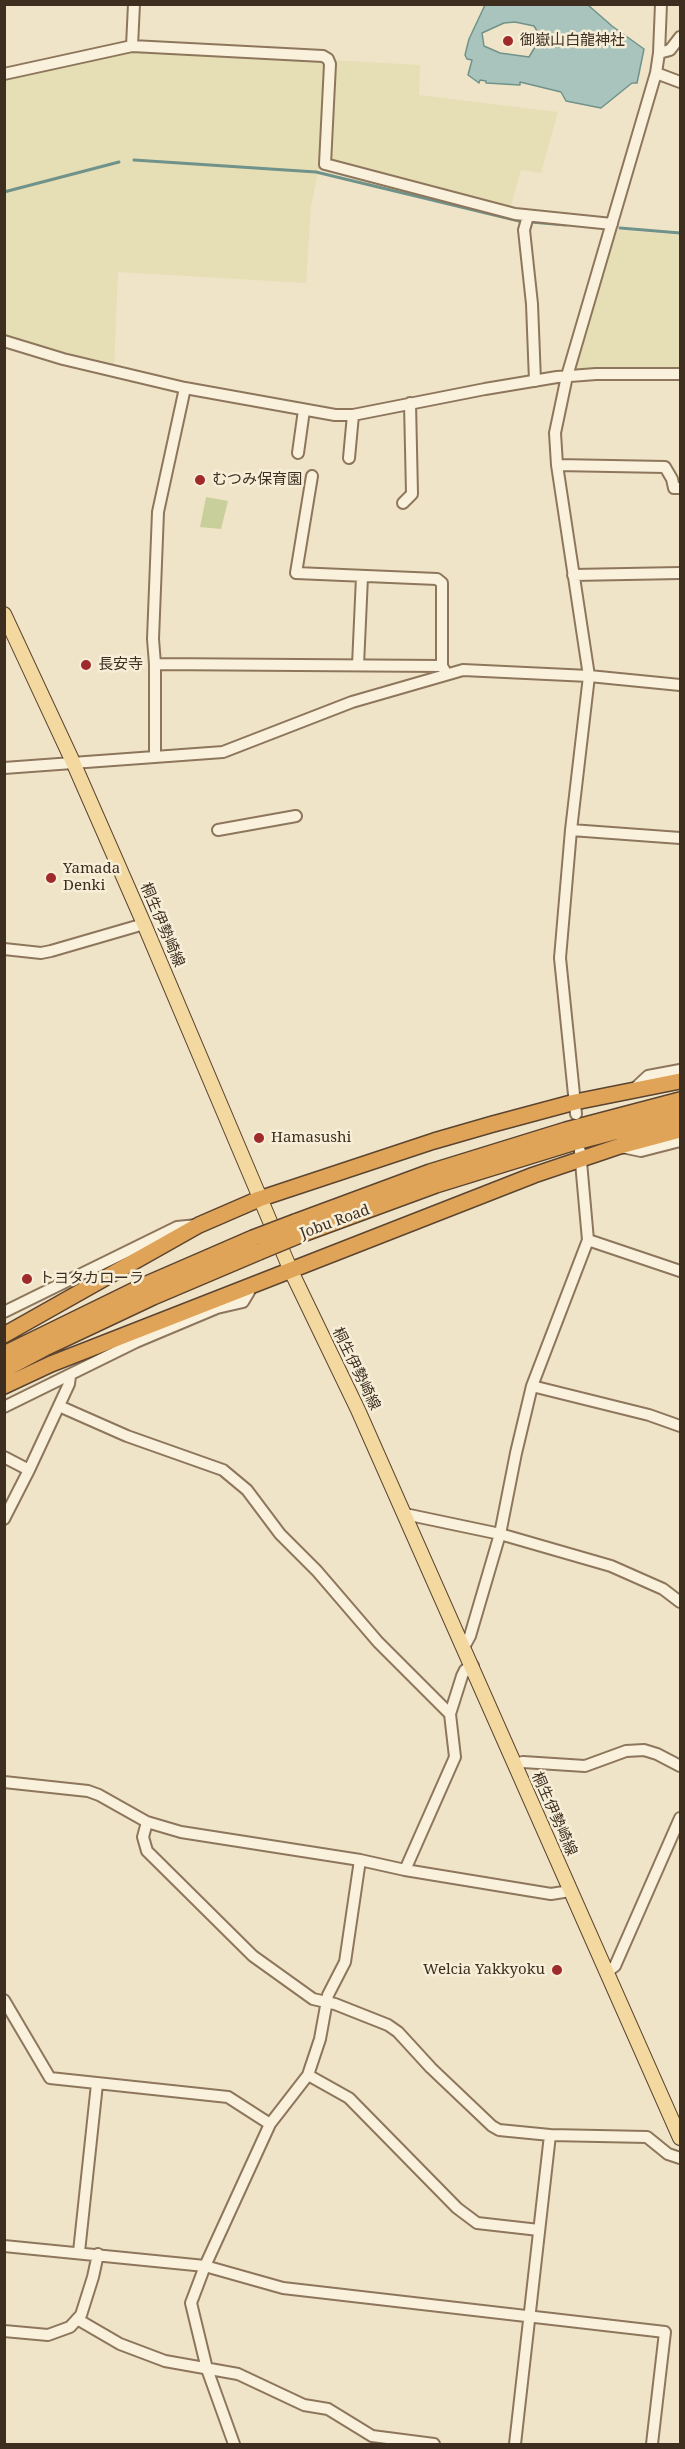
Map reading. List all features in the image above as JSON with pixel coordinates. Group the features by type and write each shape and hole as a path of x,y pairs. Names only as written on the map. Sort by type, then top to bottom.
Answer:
{"highway":[{"path":"4,1335 199,1225 259,1199 434,1141 576,1108 632,1091 681,1081"},
{"name":"Jobu Road","path":"4,1354 137,1289 256,1245 430,1172 566,1130 681,1100"},
{"name":"Jobu Road","path":"298,1228 572,1143 681,1115"},
{"path":"4,1386 51,1364 581,1155 681,1130"},
{"name":"Jobu Road","path":"4,1370 256,1245"}],"main road":[{"name":"桐生伊勢崎線","path":"4,614 73,762 144,924 259,1199 405,1514 681,2138"}],"street":[{"path":"132,46 134,4"},
{"path":"576,1108 560,958 571,830 589,676 557,465 556,417 656,73 661,4"},
{"path":"659,53 670,50 681,37"},
{"path":"4,74 132,46 323,56 330,64 325,164 528,216 612,224"},
{"path":"656,73 681,82"},
{"path":"528,216 524,231 532,304 535,381"},
{"path":"4,341 63,360 185,388 304,410 353,415 567,376 681,374"},
{"path":"155,756 153,639 158,512 185,388"},
{"path":"403,503 412,494 410,403"},
{"path":"298,453 304,410"},
{"path":"349,458 353,415"},
{"path":"557,465 665,467 674,488 681,488"},
{"path":"312,476 296,573 437,579 442,583 445,670"},
{"path":"573,575 681,573"},
{"path":"358,665 362,577"},
{"path":"155,664 358,665 445,670 479,669 681,685"},
{"path":"4,768 223,752 352,702 445,670"},
{"path":"218,830 296,816"},
{"path":"571,830 681,838"},
{"path":"4,949 41,953 144,924"},
{"path":"632,1091 648,1076 681,1070"},
{"path":"620,1146 641,1151 681,1141"},
{"path":"464,1647 470,1636 500,1534 532,1386 588,1240 581,1155"},
{"path":"4,1312 177,1227 199,1225"},
{"path":"588,1240 681,1271"},
{"path":"4,1407 146,1338 217,1308 243,1302 250,1285"},
{"path":"4,1519 59,1406 69,1384 70,1376"},
{"path":"532,1386 649,1415 681,1426"},
{"path":"59,1406 127,1436 223,1470 248,1490 280,1534 317,1571 378,1642 450,1714"},
{"path":"4,1457 29,1470"},
{"path":"405,1514 500,1534 612,1566 663,1589 681,1602"},
{"path":"405,1870 455,1758 450,1714 462,1676 473,1666"},
{"path":"514,1764 524,1762 585,1766 626,1751 644,1750 681,1766"},
{"path":"4,1782 88,1791 147,1822 181,1832 360,1860 405,1870 551,1894 570,1891"},
{"path":"607,1972 615,1965 681,1818"},
{"path":"147,1822 143,1838 146,1849 253,1956 313,1999 388,2025 398,2032 431,2068 492,2126 499,2130 550,2136 647,2137 668,2154 681,2158"},
{"path":"234,2445 207,2369 191,2303 205,2266 270,2124 308,2074 320,2039 327,2003 345,1962 360,1860"},
{"path":"4,2000 50,2078 228,2097 270,2124"},
{"path":"308,2074 348,2098 457,2208 477,2223 539,2230"},
{"path":"79,2252 97,2084"},
{"path":"515,2445 550,2136"},
{"path":"4,2246 205,2266 283,2288 665,2332 652,2445"},
{"path":"4,2331 48,2335 70,2327 77,2319 93,2277 98,2254"},
{"path":"77,2319 129,2347 165,2361 238,2374 304,2405 328,2409 372,2436 434,2445"}],"shaded area":[{"path":"128,49 420,65 419,95 558,112 541,173 521,170 510,209 319,155 319,169 311,206 306,283 118,272 114,368 5,337 4,77"},
{"path":"617,230 680,235 680,371 572,371"}],"green space":[{"path":"206,497 228,501 221,529 200,527"}],"water":[{"path":"485,5 588,5 644,49 637,83 632,83 601,108 566,101 561,92 520,82 520,85 486,83 480,80 479,83 468,75 472,60 467,59 465,55 469,39","holes":["515,22 534,26 539,34 538,42 529,57 500,53 484,46 482,33 504,23"]}],"waterway":[{"path":"134,160 316,172 519,221 566,225"},
{"path":"4,192 119,162"},
{"path":"620,228 680,233"}],"place":[{"name":"御嶽山白龍神社","path":"508,41"},
{"name":"むつみ保育園","path":"200,480"},
{"name":"長安寺","path":"86,665"},
{"name":"Yamada Denki","path":"51,878"},
{"name":"Hamasushi","path":"259,1138"},
{"name":"トヨタカローラ","path":"27,1279"},
{"name":"Welcia Yakkyoku","path":"557,1970"}]}
